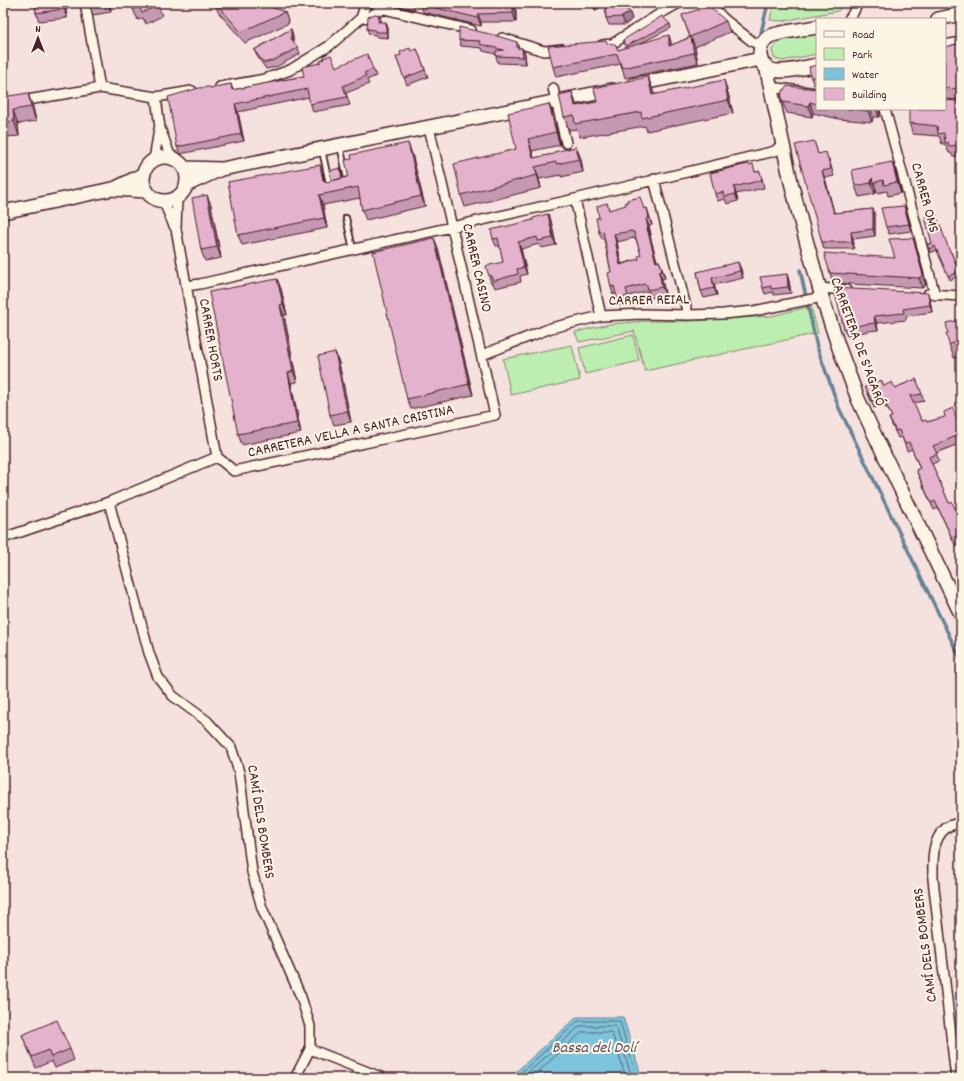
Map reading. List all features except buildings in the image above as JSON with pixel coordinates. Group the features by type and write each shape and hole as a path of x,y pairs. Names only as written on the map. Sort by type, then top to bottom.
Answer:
{"street":[{"path":"85,3 100,88"},
{"path":"3,104 100,88 156,97 265,79 290,70 329,46 361,18 366,3"},
{"path":"374,3 384,10 486,34 544,53 569,48"},
{"path":"361,18 369,17 384,10 393,3"},
{"path":"590,46 612,44 660,12 679,3"},
{"path":"709,3 724,18 753,42 762,44 773,35 816,27"},
{"path":"850,18 858,3"},
{"path":"943,18 961,14"},
{"path":"540,40 544,53"},
{"path":"946,45 961,42"},
{"name":"CARRETERA DE S'AGARÓ","path":"762,44 760,52 775,94 791,182 818,295 858,399 960,612"},
{"path":"186,185 222,169 430,127 554,95 763,63 774,71 816,65"},
{"path":"787,70 775,94 816,93"},
{"path":"554,95 566,143"},
{"path":"156,97 160,128 171,158"},
{"name":"CARRER OMS","path":"885,110 935,295"},
{"name":"CARRER CASINO","path":"430,127 495,415"},
{"path":"154,160 160,128"},
{"path":"186,286 576,199 775,151 783,142"},
{"path":"162,157 171,158 177,161 184,168 187,176 186,185 183,192 170,200 154,198 147,191 144,183 144,174 148,166 154,160 162,157"},
{"path":"184,168 222,169"},
{"path":"112,190 144,174"},
{"path":"654,179 688,315"},
{"path":"3,212 112,190 147,191"},
{"name":"CARRER HORTS","path":"177,197 176,229 217,457"},
{"path":"576,199 601,316"},
{"name":"CARRER HORTS","path":"163,200 176,229"},
{"name":"CARRER REIAL","path":"482,355 551,328 601,316 642,314 688,315 754,311 790,304 818,295 858,290"},
{"path":"919,294 961,296"},
{"name":"CARRETERA VELLA A SANTA CRISTINA","path":"217,457 234,471 495,415"},
{"path":"3,538 109,502 217,457"},
{"name":"CAMÍ DELS BOMBERS","path":"109,502 149,653 158,677 173,696 207,721 231,747 239,772 252,872 262,908 301,996 310,1026 310,1049"},
{"name":"CAMÍ DELS BOMBERS","path":"956,1078 933,879 932,857 936,839 947,828 961,822"},
{"path":"296,1078 310,1049 383,1078"}],"lane":[{"path":"340,145 348,185 342,186"},
{"path":"322,148 330,189 336,187"},
{"path":"346,218 353,249"}],"green space":[{"path":"774,3 845,3 838,11 782,21 770,20"},
{"path":"816,32 816,54 782,61 774,58 772,50 779,40"},
{"path":"811,306 818,333 645,371 634,331 579,342 575,332 610,324 772,316"},
{"path":"633,335 639,361 585,374 579,348"},
{"path":"572,345 580,380 511,395 503,359"}],"water":[{"name":"Bassa del Dolí","path":"577,1017 623,1017 642,1078 509,1078"}],"waterway":[{"path":"761,33 768,3"},
{"path":"800,270 817,347 839,408 961,660"}]}
